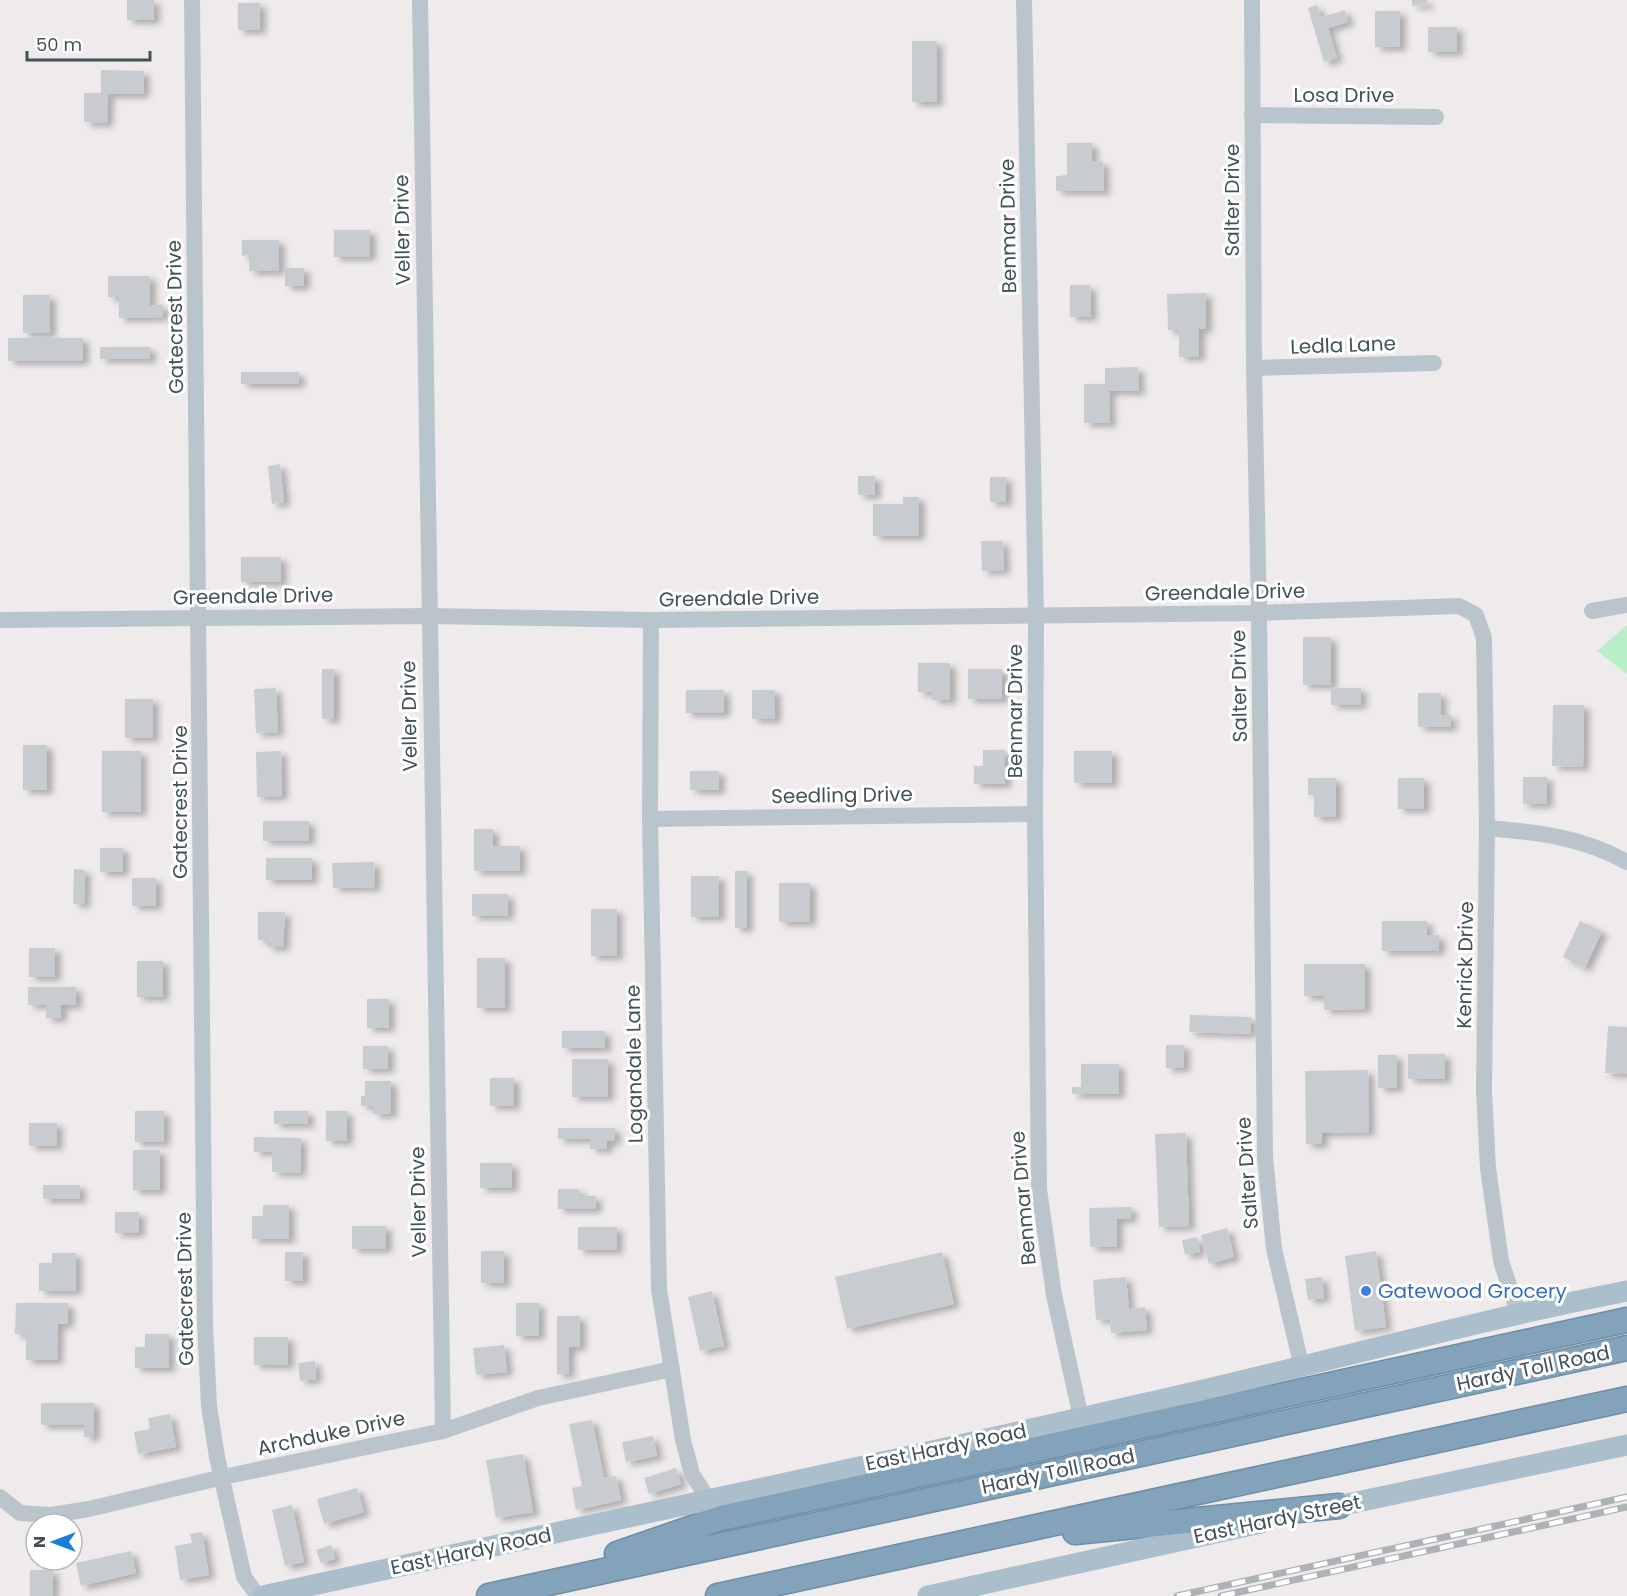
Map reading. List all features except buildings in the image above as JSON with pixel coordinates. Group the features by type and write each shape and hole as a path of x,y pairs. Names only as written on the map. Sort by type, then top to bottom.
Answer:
{"highway":[{"path":"515,1590 721,1518 1019,1455 1627,1320"},
{"path":"1522,1369 1627,1334"},
{"name":"Hardy Toll Road","path":"489,1596 1522,1369 1627,1348"},
{"path":"718,1596 1627,1399"},
{"path":"971,1541 1339,1506"}],"main road":[{"name":"East Hardy Road","path":"263,1596 1081,1418 1302,1368 1518,1312 1627,1291"},
{"name":"East Hardy Street","path":"928,1596 1627,1445"}],"street":[{"name":"Gatecrest Drive","path":"192,0 200,618 205,1324 209,1406 217,1457 244,1577 258,1596"},
{"name":"Veller Drive","path":"420,0 442,1431"},
{"name":"Benmar Drive","path":"1024,0 1036,616 1035,814 1039,1189 1054,1295 1081,1418"},
{"name":"Salter Drive","path":"1252,0 1254,369 1265,1157 1274,1250 1302,1368"},
{"name":"Losa Drive","path":"1252,116 1436,117"},
{"name":"Ledla Lane","path":"1254,369 1434,363"},
{"path":"1592,611 1627,605"},
{"name":"Greendale Drive","path":"0,620 429,616 651,620 1259,613 1459,606 1476,615"},
{"name":"Kenrick Drive","path":"1476,615 1484,638 1487,828 1484,1092 1488,1168 1501,1261 1518,1312"},
{"name":"Logandale Lane","path":"651,620 650,819 659,1289 683,1440 692,1474 708,1499"},
{"name":"Seedling Drive","path":"650,819 1035,814"},
{"path":"1487,828 1567,837 1607,851 1627,862"},
{"name":"Archduke Drive","path":"0,1497 21,1514 51,1515 89,1509 223,1477 442,1431 538,1398 672,1369"}],"green space":[{"path":"1627,625 1627,674 1597,651"}],"railway":[{"path":"1177,1596 1627,1497"},
{"path":"1221,1596 1627,1507"}],"place":[{"name":"Gatewood Grocery","path":"1366,1291"}]}
